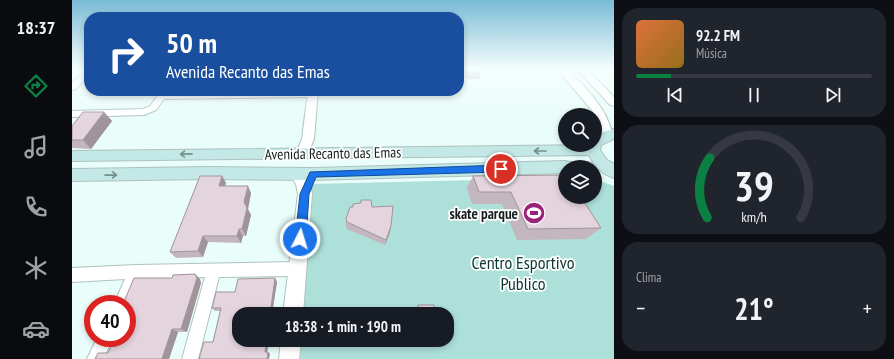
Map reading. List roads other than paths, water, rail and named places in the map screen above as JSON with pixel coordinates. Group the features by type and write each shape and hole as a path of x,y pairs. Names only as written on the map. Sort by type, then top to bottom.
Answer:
{"main road":[{"name":"Avenida Recanto das Emas","path":"72,156 262,154 308,149 558,142"},
{"path":"601,152 602,164 606,170"},
{"path":"207,173 217,166 218,157 216,154"},
{"path":"236,174 229,169 229,165 234,158 243,154"},
{"path":"262,154 266,174"},
{"name":"Avenida Recanto das Emas","path":"72,175 207,173 313,174 558,167"}],"street":[{"path":"577,86 596,108"},
{"path":"598,86 614,103"},
{"path":"72,114 144,112 152,108 162,96"},
{"path":"308,149 313,96"},
{"path":"602,116 605,121 602,136"},
{"path":"294,307 305,194 303,182 296,174"},
{"path":"305,194 313,174"},
{"path":"72,275 136,272 298,269"},
{"path":"190,359 214,271"},
{"path":"125,295 136,272"},
{"path":"95,359 101,347"},
{"path":"289,359 290,347"}],"place":[{"name":"skate parque","path":"534,213"}],"park label":[{"name":"Centro Esportivo Publico","path":"523,272"}]}
